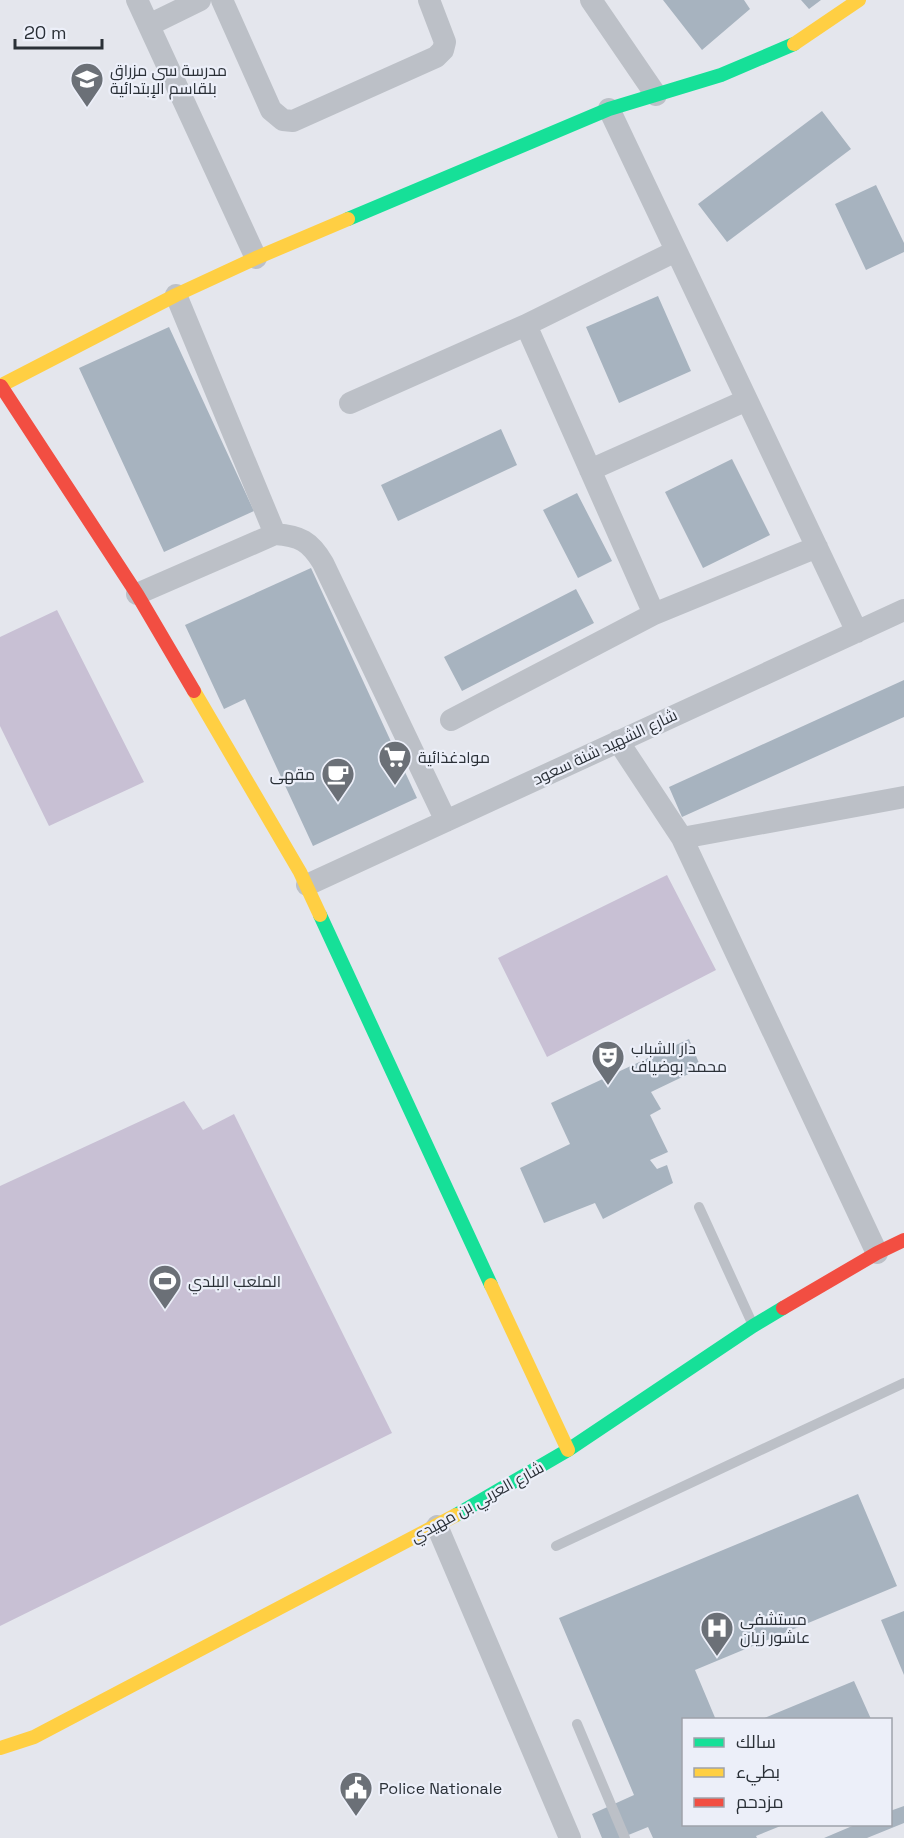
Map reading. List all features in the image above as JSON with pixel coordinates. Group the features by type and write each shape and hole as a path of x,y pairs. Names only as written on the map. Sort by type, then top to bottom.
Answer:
{"street":[{"path":"137,0 256,258"},
{"path":"149,25 200,0"},
{"path":"222,0 271,110 283,120 293,121 436,57 443,50 445,42 429,0"},
{"path":"591,0 656,95"},
{"path":"568,1450 307,885 137,594 1,386 176,295 256,258 609,109 721,75 794,44 859,0"},
{"path":"609,109 857,632"},
{"path":"350,403 526,325 676,251"},
{"path":"176,295 275,534"},
{"path":"526,325 654,614"},
{"path":"590,470 747,400"},
{"path":"137,594 275,534 289,535 303,540 315,549 446,821"},
{"path":"451,720 654,614 817,547"},
{"name":"شارع الشهيد شنة سعود","path":"307,885 904,610"},
{"path":"618,741 682,838 878,1253"},
{"path":"682,838 904,797"},
{"name":"شارع العربي بن مهيدي","path":"0,1748 34,1737 436,1526 568,1450 753,1326 904,1240"},
{"path":"436,1526 570,1838"},
{"name":"شارع العربي بن مهيدي","path":"8,1760 34,1737"}],"lane":[{"path":"699,1207 753,1326"},
{"path":"556,1546 904,1383"},
{"path":"577,1724 626,1838"}],"shaded area":[{"path":"57,610 144,782 49,826 0,726 0,637"},
{"path":"667,875 716,970 547,1057 498,958"},
{"name":"الملعب البلدي","path":"184,1101 203,1130 234,1114 392,1433 0,1626 0,1186"}],"building":[{"path":"663,0 744,0 750,9 702,50"},
{"path":"801,0 821,0 809,9"},
{"path":"822,111 851,149 727,242 698,204"},
{"path":"876,185 904,243 904,252 866,270 835,204"},
{"path":"658,296 691,371 619,403 586,327"},
{"path":"169,327 254,511 164,552 79,368"},
{"path":"501,429 517,465 398,521 381,485"},
{"path":"732,459 770,535 703,568 665,492"},
{"path":"577,493 612,561 578,578 543,510"},
{"path":"311,568 417,798 313,846 245,699 224,709 185,625"},
{"path":"576,589 594,623 462,691 444,657"},
{"path":"904,680 904,717 682,817 669,787"},
{"path":"689,1039 701,1068 651,1092 661,1109 650,1115 668,1152 650,1160 657,1169 667,1165 673,1183 603,1219 595,1203 544,1223 520,1168 570,1144 551,1103"},
{"name":"مستشفى عاشور زيان","path":"858,1494 897,1586 695,1670 715,1718 682,1718 682,1826 781,1826 756,1836 757,1838 653,1838 648,1827 621,1838 602,1838 592,1814 634,1795 559,1618"},
{"path":"904,1611 904,1675 881,1620"},
{"name":"مستشفى عاشور زيان","path":"854,1681 871,1718 764,1718"},
{"path":"904,1806 904,1823 867,1838 824,1838 852,1826 892,1826 892,1810"}],"traffic: fast":[{"path":"348,219 609,109 721,75 794,44"},
{"path":"320,915 491,1285"},
{"path":"456,1515 568,1450 783,1308"}],"traffic: slow":[{"path":"794,44 859,0"},
{"path":"0,386 176,295 348,219"},
{"path":"194,691 300,872 320,915"},
{"path":"491,1285 568,1450"},
{"path":"0,1748 34,1737 456,1515"}],"traffic: jam":[{"path":"1,386 137,594 194,691"},
{"path":"783,1308 877,1253 904,1240"}],"place":[{"name":"مدرسة سي مزراق بلقاسم الإبتدائية","path":"87,108"},
{"name":"موادغذائية","path":"395,786"},
{"name":"مقهى","path":"338,803"},
{"name":"دار الشباب محمد بوضياف","path":"608,1086"},
{"name":"الملعب البلدي","path":"165,1310"},
{"name":"مستشفى عاشور زيان","path":"717,1657"},
{"name":"Police Nationale","path":"356,1817"}]}
